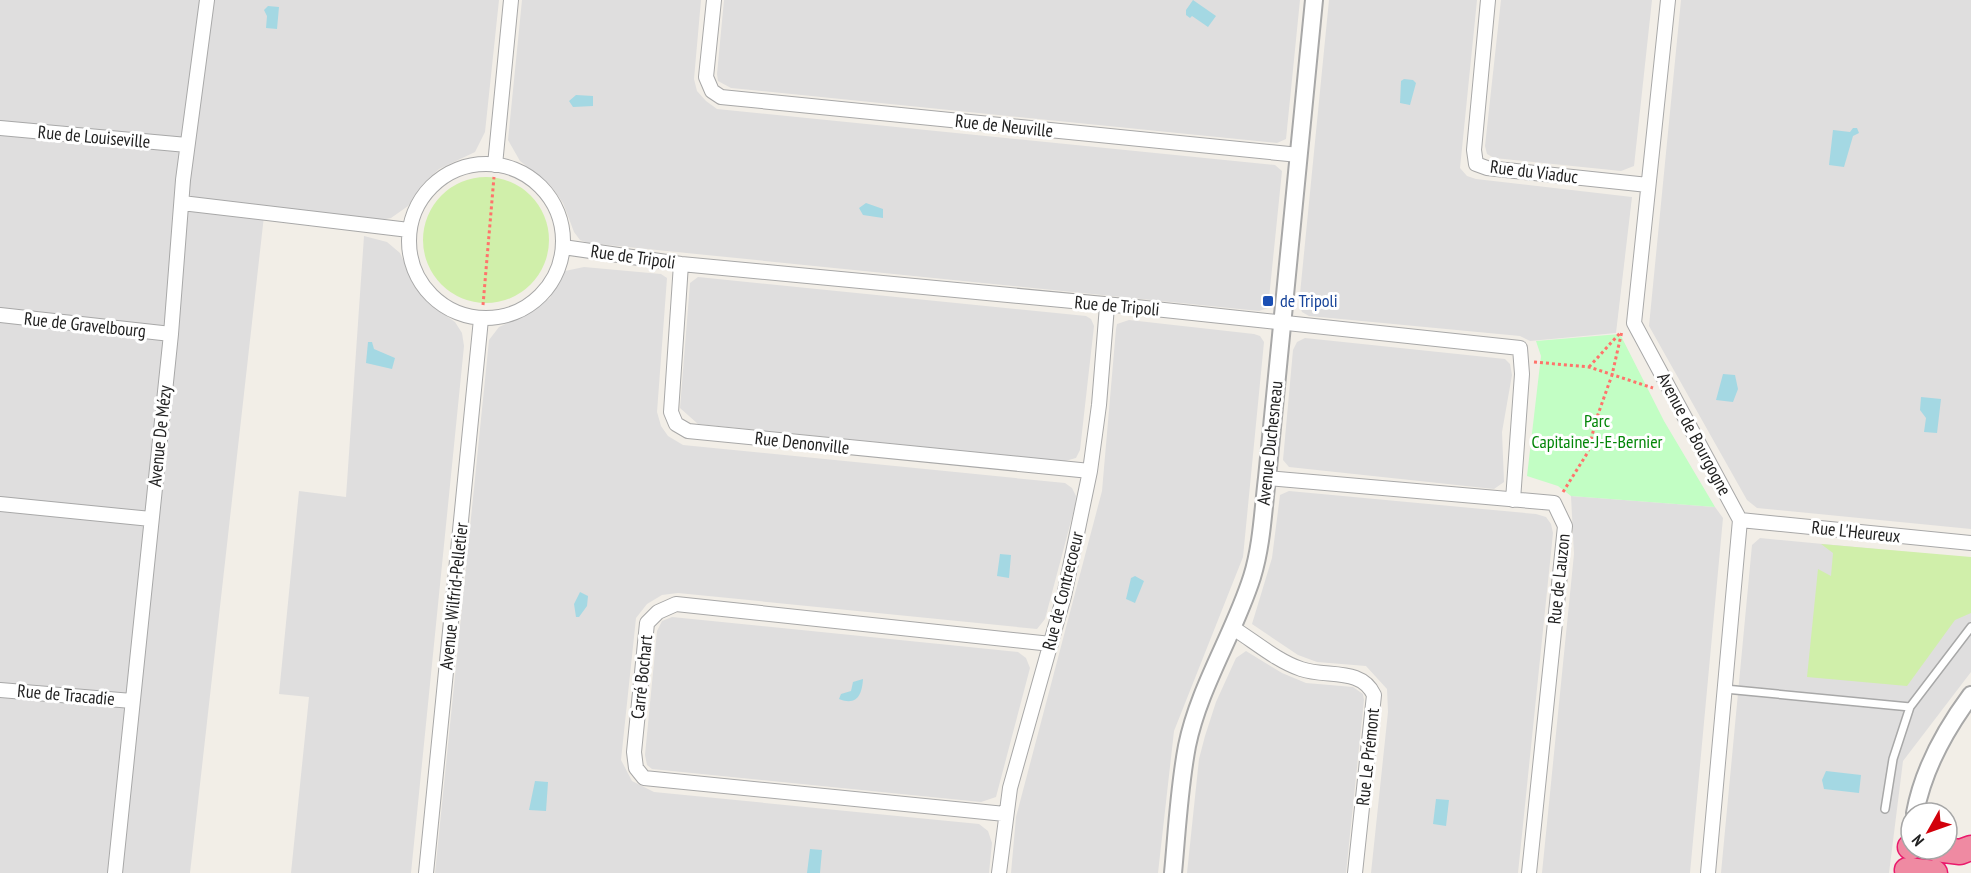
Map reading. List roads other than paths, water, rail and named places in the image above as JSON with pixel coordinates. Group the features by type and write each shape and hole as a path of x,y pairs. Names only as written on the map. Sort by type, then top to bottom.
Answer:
{"highway":[{"path":"1918,861 1935,873"}],"street":[{"name":"Avenue De Mézy","path":"115,873 171,334 188,146 207,0"},
{"path":"495,165 511,0"},
{"name":"Rue de Neuville","path":"714,0 706,77 712,91 721,97 1299,155"},
{"name":"Avenue Duchesneau","path":"1173,873 1187,746 1205,690 1233,628 1252,576 1267,478 1314,0"},
{"name":"Rue du Viaduc","path":"1488,0 1474,150 1476,164 1487,168 1648,185"},
{"path":"1648,185 1668,0"},
{"name":"Rue de Louiseville","path":"0,128 188,146"},
{"path":"469,165 495,165 516,169 536,182 552,201 561,223 563,247 557,270 544,291 526,306 503,316 482,319 455,311 429,291 418,278 410,254 409,230 416,207 429,188 447,173 469,165"},
{"name":"Avenue de Bourgogne","path":"1648,185 1634,323 1740,520"},
{"path":"182,203 409,230"},
{"name":"Rue de Tripoli","path":"563,247 681,264 1520,348 1522,361 1513,500"},
{"name":"Rue Denonville","path":"681,264 671,412 676,424 688,431 1090,471"},
{"name":"Rue de Contrecoeur","path":"999,873 1005,814 1064,597 1090,471 1099,405 1107,306"},
{"name":"Rue de Gravelbourg","path":"0,315 171,334"},
{"name":"Avenue Wilfrid-Pelletier","path":"426,873 482,319"},
{"path":"1267,478 1513,500"},
{"name":"Rue de Lauzon","path":"1513,500 1554,503 1565,526 1529,873"},
{"path":"0,504 151,519"},
{"path":"1708,873 1740,520"},
{"name":"Rue L'Heureux","path":"1740,520 1971,543"},
{"name":"Carré Bochart","path":"1005,814 644,778 636,768 634,752 647,623 658,612 676,604 1051,644"},
{"name":"Rue Le Prémont","path":"1233,628 1297,668 1359,677 1369,684 1374,695 1355,873"},
{"name":"Rue de Tracadie","path":"0,690 132,701"},
{"path":"1917,801 1939,744 1971,695"}],"lane":[{"path":"1885,808 1893,759 1910,706 1971,627"},
{"path":"1725,689 1910,706"}],"water":[{"path":"1193,0 1216,16 1208,27 1192,16 1190,18 1186,15 1186,10"},
{"path":"268,6 279,7 277,29 266,28 267,16 264,10"},
{"path":"1413,80 1416,83 1410,105 1400,103 1401,81"},
{"path":"576,95 593,96 593,106 573,107 569,101"},
{"path":"1853,128 1857,128 1859,133 1853,136 1844,167 1829,165 1833,130 1850,132"},
{"path":"866,203 883,209 883,218 863,215 859,208"},
{"path":"368,342 372,342 374,349 395,358 392,369 366,363"},
{"path":"1723,374 1735,375 1738,389 1733,402 1716,400"},
{"path":"1921,397 1941,399 1937,433 1924,432 1926,418 1920,410"},
{"path":"1000,554 1011,555 1009,578 997,576"},
{"path":"1135,576 1144,581 1135,603 1126,599 1131,578"},
{"path":"580,592 588,596 587,606 579,617 576,617 574,604"},
{"path":"863,679 857,698 850,701 839,699 841,694 851,691 853,682"},
{"path":"1826,771 1861,775 1859,793 1824,789 1822,780"},
{"path":"535,781 548,782 546,811 529,810"},
{"path":"1436,799 1449,800 1446,826 1433,824"},
{"path":"810,849 822,850 820,873 807,873"}],"place":[{"name":"de Tripoli","path":"1268,301"}],"park label":[{"name":"Parc Capitaine-J-E-Bernier","path":"1597,431"}]}
